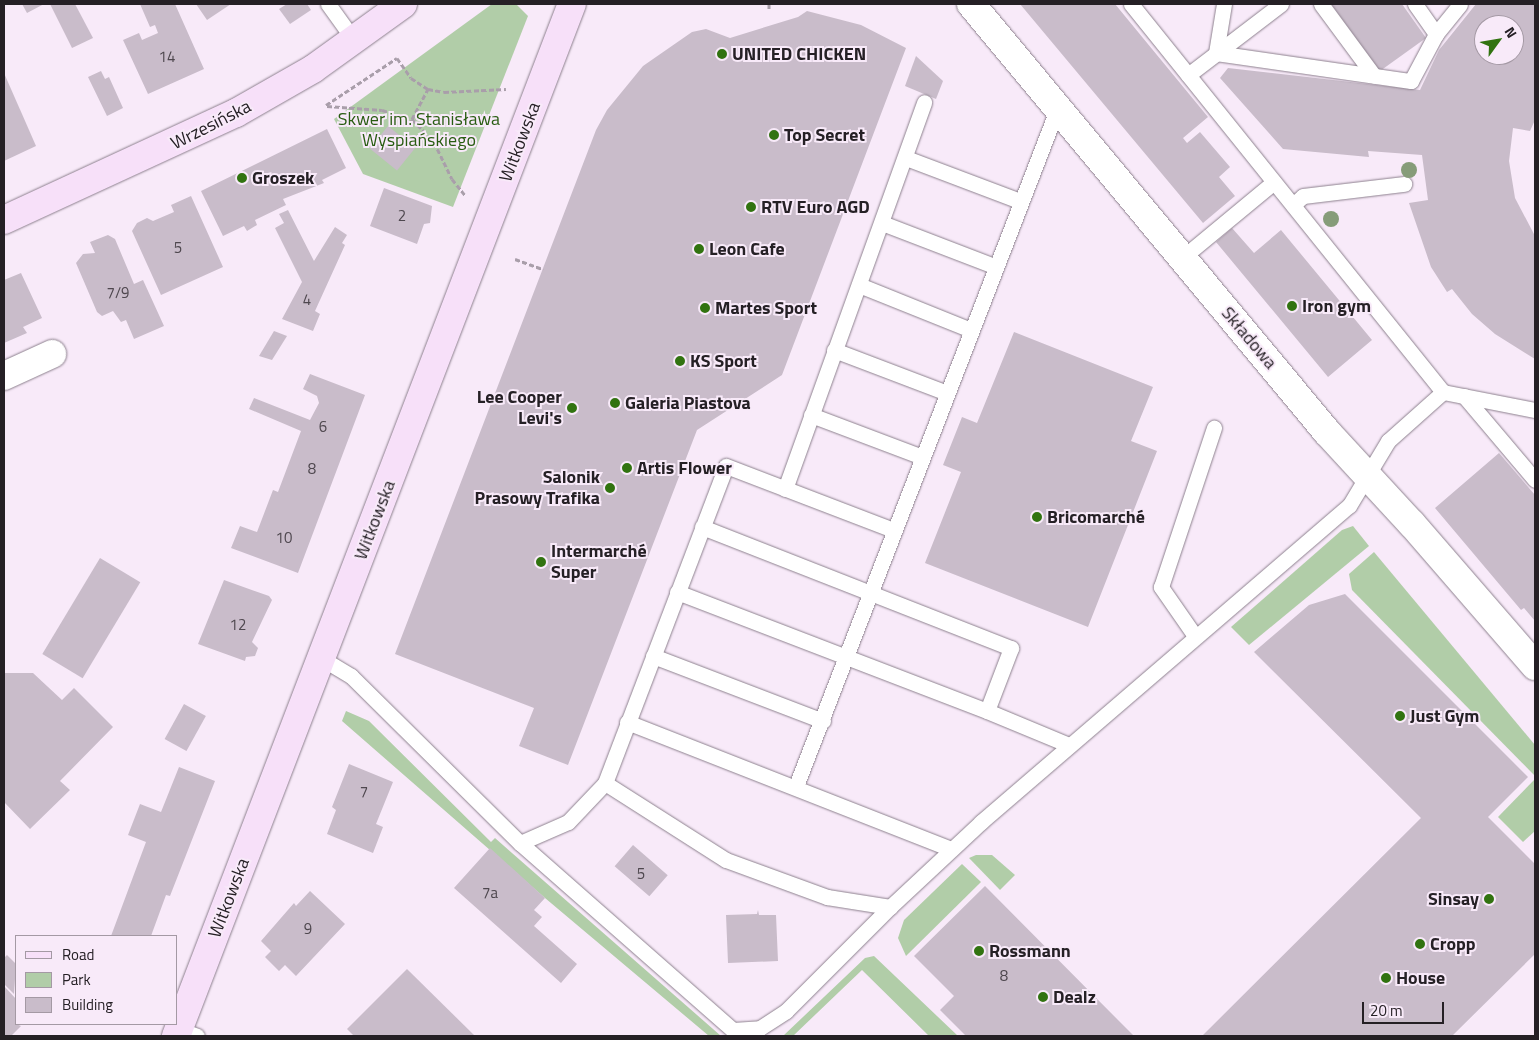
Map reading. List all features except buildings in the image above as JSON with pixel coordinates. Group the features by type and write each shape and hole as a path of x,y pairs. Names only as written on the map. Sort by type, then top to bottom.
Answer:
{"street":[{"name":"Wrzesińska","path":"4,220 236,113 313,69 403,4"},
{"name":"Witkowska","path":"184,1034 321,658 572,4"},
{"name":"Składowa","path":"971,4 1182,258 1368,477 1535,666"},
{"path":"4,376 52,354"}],"lane":[{"path":"328,4 354,40"},
{"path":"1131,4 1443,392 1535,410"},
{"path":"1216,53 1224,4"},
{"path":"1188,74 1281,4"},
{"path":"1321,4 1374,76"},
{"path":"1415,4 1436,34"},
{"path":"1216,53 1410,81 1436,34 1460,4"},
{"path":"785,489 834,350 906,158 924,102"},
{"path":"796,786 823,721 994,266 1058,108"},
{"path":"906,158 1020,201"},
{"path":"1182,258 1274,182"},
{"path":"1293,205 1303,196 1404,184"},
{"path":"882,223 994,266"},
{"path":"859,285 971,330"},
{"path":"834,350 947,392"},
{"path":"321,658 351,676 520,843 733,1030 760,1028 786,1011 890,906 951,849 1195,636 1349,506 1388,441 1443,392"},
{"path":"1464,396 1535,480"},
{"path":"811,415 922,457"},
{"path":"1195,636 1161,587 1214,428"},
{"path":"520,843 568,822 605,783 726,466 894,530"},
{"path":"702,527 1011,648 987,711"},
{"path":"677,592 987,711 1070,745"},
{"path":"653,656 823,721"},
{"path":"627,722 796,786 951,849"},
{"path":"605,783 726,860 827,897 890,906"}],"path":[{"path":"769,4 770,10"},
{"path":"465,195 452,179 434,142 412,119 382,110 326,105 397,58 410,78 428,89 444,92 506,89"},
{"path":"412,119 428,89"},
{"path":"515,258 543,269"}],"green space":[{"name":"Skwer im. Stanisława Wyspiańskiego","path":"492,4 516,4 528,16 453,207 363,174 334,119"},
{"path":"1353,526 1369,546 1249,645 1231,627 1342,530"},
{"path":"1374,552 1535,745 1535,776 1352,590 1349,574"},
{"path":"346,711 369,721 491,842 495,838 721,1036 709,1036 545,898 342,721"},
{"path":"1535,779 1535,831 1523,842 1498,817"},
{"path":"976,855 992,855 1015,875 1000,890 969,858"},
{"path":"962,864 981,882 906,956 898,938 904,920"},
{"path":"874,956 958,1036 929,1036 862,970 793,1036 783,1036 865,958"}],"place":[{"name":"UNITED CHICKEN","path":"722,54"},
{"name":"Top Secret","path":"774,135"},
{"name":"Groszek","path":"242,178"},
{"name":"RTV Euro AGD","path":"751,207"},
{"name":"Leon Cafe","path":"699,249"},
{"name":"Iron gym","path":"1292,306"},
{"name":"Martes Sport","path":"705,308"},
{"name":"KS Sport","path":"680,361"},
{"name":"Galeria Piastova","path":"615,403"},
{"name":"Lee Cooper Levi's","path":"572,408"},
{"name":"Artis Flower","path":"627,468"},
{"name":"Salonik Prasowy Trafika","path":"610,488"},
{"name":"Bricomarché","path":"1037,517"},
{"name":"Intermarché Super","path":"541,562"},
{"name":"Just Gym","path":"1400,716"},
{"name":"Sinsay","path":"1489,899"},
{"name":"Cropp","path":"1420,944"},
{"name":"Rossmann","path":"979,951"},
{"name":"House","path":"1386,978"},
{"name":"Dealz","path":"1043,997"}]}
